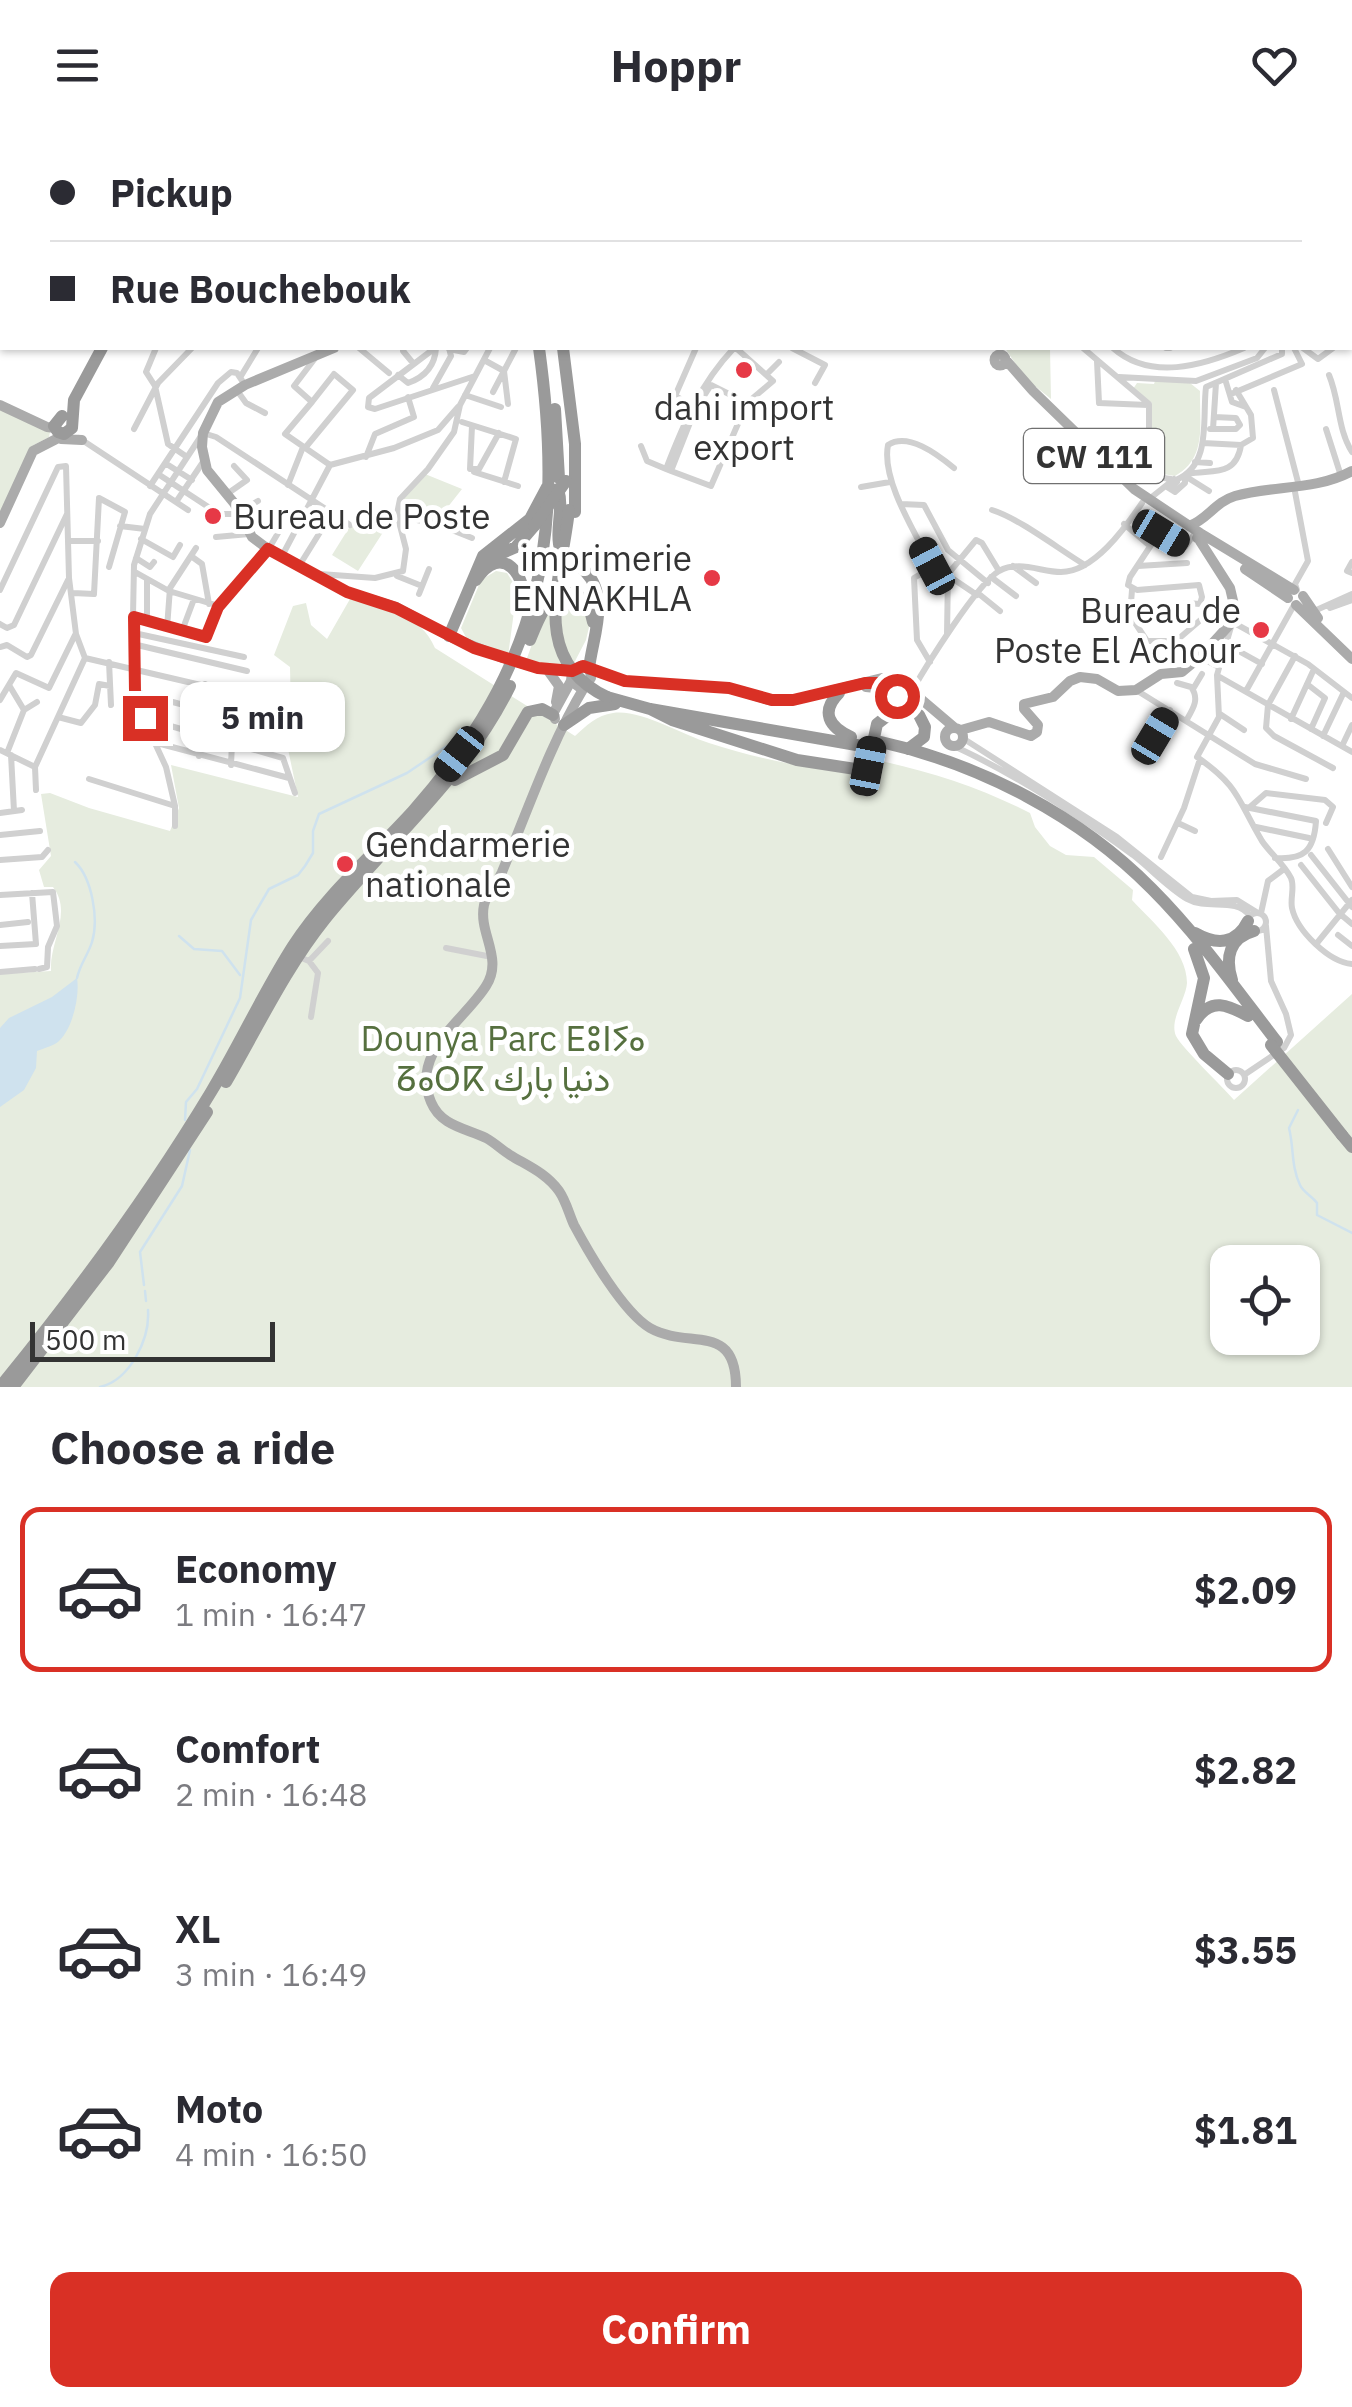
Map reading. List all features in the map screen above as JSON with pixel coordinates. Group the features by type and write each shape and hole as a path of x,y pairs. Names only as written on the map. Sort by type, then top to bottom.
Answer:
{"highway":[{"path":"61,428 99,350"},
{"path":"525,641 543,554 551,465 540,350"},
{"path":"548,350 562,485 559,546 566,558 589,576 598,601 598,619 580,676"},
{"path":"561,350 572,511"},
{"path":"561,350 575,444 572,511 557,590 556,634 563,656 576,674 632,705 859,741"},
{"path":"556,716 536,704 528,706 500,749 492,754 486,748 551,556 562,485 570,461"},
{"path":"454,633 483,556 534,514 546,492 551,465"},
{"path":"524,611 529,588 521,551 562,485"},
{"path":"474,575 485,562 509,552 530,532"},
{"path":"454,633 478,577 494,564 508,565 519,573 525,588 525,641"},
{"path":"0,1387 107,1247 211,1092 294,944 332,894 412,812 459,754 550,600 568,593 582,598 590,607 593,622 580,676"},
{"path":"839,693 829,706 828,717 835,729 859,741"},
{"path":"608,695 880,746 964,774 1031,808 1130,877 1161,908 1348,1134 1352,1147"},
{"path":"12,1387 63,1325 157,1193 334,908 470,756 505,698"},
{"path":"650,709 672,720 796,760 866,770 877,724 909,699 925,727 924,737 908,749"},
{"path":"431,802 458,778 504,755 528,712 542,709 556,716 593,706 632,705"},
{"path":"880,746 908,749 982,774 1044,807 1127,865 1188,929 1274,1044"},
{"path":"1188,929 1215,942 1249,927"},
{"path":"1235,987 1228,961 1249,927"},
{"path":"1194,948 1203,972 1203,990 1192,1021 1192,1034 1204,1054 1234,1074"},
{"path":"1234,1074 1198,1041 1195,1022 1215,1004 1228,1005 1248,1016"}],"main road":[{"path":"330,350 241,383 218,402 203,433 208,470 228,494 250,534 268,549 347,592 396,608 503,658 539,668 732,694 780,706 876,687 909,699 960,736"},
{"name":"CW 111","path":"998,355 1147,502 1295,597 1352,659"},
{"path":"0,402 82,440"},
{"path":"0,523 33,451 61,428"},
{"path":"960,736 989,722 1025,735 1034,734 1038,722 1024,710 1026,702 1053,698 1080,677 1092,677 1118,690 1136,690 1161,674 1182,672 1233,621 1230,588 1199,534 1208,518 1224,503 1297,490 1348,475"},
{"path":"1295,597 1352,650"},
{"path":"539,668 559,686 557,740 486,902 484,915 494,957 488,983 432,1053 428,1084 431,1102 452,1125 490,1140 550,1180 590,1252 639,1320 666,1335 714,1340 723,1346 734,1361 736,1387"},
{"path":"580,676 729,688 778,701 872,682 909,699 960,736"},
{"path":"556,716 580,676"}],"street":[{"path":"155,350 146,372 156,386 165,419 165,438 186,457"},
{"path":"134,429 156,386 190,350"},
{"path":"241,383 257,350"},
{"path":"362,350 408,382 432,366 436,350"},
{"path":"433,350 394,374 369,398 368,407 375,409 475,376"},
{"path":"432,388 451,356 450,350"},
{"path":"454,432 459,407 489,350"},
{"path":"494,392 515,350"},
{"path":"686,402 675,392 695,350"},
{"path":"668,470 690,409 710,373 733,350"},
{"path":"641,446 648,461 706,485 714,484 748,403 773,382 737,350"},
{"path":"796,350 825,365 815,383"},
{"path":"1084,350 1149,405 1149,476 1171,487"},
{"path":"1115,350 1129,361 1180,368 1238,350"},
{"path":"1118,377 1196,381 1257,358 1263,350"},
{"path":"1206,388 1282,354 1282,350"},
{"path":"1233,392 1302,364 1295,350"},
{"path":"1305,350 1315,359 1329,350"},
{"path":"407,352 413,363"},
{"path":"312,402 294,388 316,357"},
{"path":"484,360 504,371"},
{"path":"1096,360 1099,404 1139,400"},
{"path":"1118,377 1129,361"},
{"path":"766,375 779,362"},
{"path":"1180,368 1180,381"},
{"path":"465,395 504,406 504,371"},
{"path":"150,486 218,383 231,372 241,383 246,403 264,413"},
{"path":"277,444 334,374 353,390 304,448 288,485"},
{"path":"1329,375 1340,404 1340,430 1352,452"},
{"path":"1196,381 1206,388"},
{"path":"1220,381 1233,392"},
{"path":"1171,487 1187,480 1214,418 1220,381"},
{"path":"668,470 711,385 748,403"},
{"path":"1206,388 1208,429"},
{"path":"1246,692 1295,597 1296,584 1308,561 1297,490 1274,390"},
{"path":"1204,443 1241,445 1253,438 1255,430 1246,407 1232,402 1233,392"},
{"path":"366,457 375,434 414,417 408,397"},
{"path":"285,434 330,465 366,457 442,428 454,408 459,407"},
{"path":"314,574 375,578 396,576 402,571 406,556 397,516 403,494 428,469 462,422 465,412 459,407"},
{"path":"1208,429 1240,426 1236,418 1214,418"},
{"path":"462,422 517,441 504,482"},
{"path":"472,426 470,469 479,469 499,434"},
{"path":"1326,429 1348,475"},
{"path":"174,826 175,806 157,743 135,692 132,667 135,558 162,494 203,433 216,437 350,526"},
{"path":"82,440 188,510"},
{"path":"954,468 912,442 892,441 886,455 890,482 932,566 1000,611"},
{"path":"909,699 947,635 993,577 1013,566 1065,572 1085,565 1147,502 1187,480 1229,468 1239,456 1241,445"},
{"path":"176,502 204,460"},
{"path":"165,462 192,480"},
{"path":"1195,462 1210,463"},
{"path":"0,590 58,468 63,465 67,468 69,578 76,634 85,658 35,767 36,790"},
{"path":"282,556 330,465"},
{"path":"228,494 247,480 234,466"},
{"path":"473,472 518,486"},
{"path":"158,474 219,514 240,513 258,501"},
{"path":"1187,480 1209,491"},
{"path":"862,487 890,482"},
{"path":"73,593 94,594 100,498 125,512 108,566"},
{"path":"901,504 924,505 948,550 959,561 993,577 1016,596"},
{"path":"992,510 1085,565"},
{"path":"0,624 13,626 68,512"},
{"path":"299,566 332,513"},
{"path":"397,516 437,524 472,538"},
{"path":"134,617 206,637 218,607 268,549 284,523"},
{"path":"1124,524 1150,546"},
{"path":"120,526 145,529"},
{"path":"1199,534 1184,547 1160,532 1128,581 1132,590 1130,615 1146,640 1176,641 1211,612"},
{"path":"216,537 250,534"},
{"path":"141,539 173,557 180,546"},
{"path":"947,635 948,574 978,539 993,577"},
{"path":"69,541 98,541"},
{"path":"167,628 169,591 194,552 202,564 209,604"},
{"path":"135,558 150,568 154,562"},
{"path":"1352,562 1346,571 1352,573"},
{"path":"1136,566 1187,563"},
{"path":"930,662 917,640 912,582 932,566"},
{"path":"1013,566 1036,583"},
{"path":"396,576 420,590 428,569"},
{"path":"134,571 169,591 218,607"},
{"path":"0,647 7,645 29,657 69,578"},
{"path":"147,578 147,620"},
{"path":"1132,590 1201,586 1200,604"},
{"path":"1177,587 1186,603"},
{"path":"1314,615 1352,597"},
{"path":"182,632 194,600"},
{"path":"1160,616 1172,616 1186,603 1200,604 1294,656 1352,698"},
{"path":"1110,607 1130,605"},
{"path":"1233,621 1218,671 1220,714 1197,754 1242,787"},
{"path":"134,633 244,657"},
{"path":"0,700 14,675 21,673 49,688 76,634"},
{"path":"133,644 247,671"},
{"path":"1226,644 1262,664"},
{"path":"1294,656 1268,705 1264,721 1268,732 1333,768"},
{"path":"85,658 261,699"},
{"path":"1200,658 1246,692 1352,752"},
{"path":"109,662 111,705"},
{"path":"1291,719 1314,669"},
{"path":"1186,720 1196,702 1193,689 1202,674"},
{"path":"1176,683 1193,689"},
{"path":"9,684 24,710"},
{"path":"58,716 81,723 95,705 99,684 110,686"},
{"path":"204,699 205,684"},
{"path":"1307,684 1326,698 1312,730"},
{"path":"1136,690 1255,764 1306,780"},
{"path":"135,692 282,730"},
{"path":"1323,736 1343,694"},
{"path":"0,813 18,810 6,753 24,710 37,702"},
{"path":"1155,736 1170,710"},
{"path":"200,756 203,712"},
{"path":"1220,714 1244,730"},
{"path":"145,718 282,758 294,793"},
{"path":"1342,746 1352,726"},
{"path":"960,736 1130,853 1184,898 1203,905 1236,905 1249,927 1267,942 1276,994 1289,1022 1288,1042 1265,1063 1234,1074"},
{"path":"157,743 284,779 290,776"},
{"path":"231,764 232,743"},
{"path":"6,753 35,767"},
{"path":"1161,857 1178,823 1200,759"},
{"path":"1225,777 1292,881 1294,913 1314,942 1341,962 1352,964"},
{"path":"89,779 175,806"},
{"path":"1247,807 1266,792 1325,800 1334,806 1326,824"},
{"path":"1247,807 1317,823 1311,842 1299,858 1275,858"},
{"path":"1178,823 1195,831"},
{"path":"1255,827 1309,838"},
{"path":"0,836 40,831"},
{"path":"1328,849 1352,887"},
{"path":"0,860 42,856 48,850"},
{"path":"1310,855 1351,903 1314,942"},
{"path":"1301,865 1352,924"},
{"path":"1249,927 1266,885 1284,869"},
{"path":"428,878 486,902"},
{"path":"0,893 53,892 57,926 48,946 47,967 0,972"},
{"path":"27,893 36,944"},
{"path":"0,925 28,922"},
{"path":"1338,935 1352,946"},
{"path":"311,1017 318,973 304,959 328,940"},
{"path":"0,946 48,946"},
{"path":"446,948 494,957"}],"green space":[{"path":"1006,350 1050,350 1051,399 1025,378"},
{"path":"1137,383 1190,383 1200,391 1197,449 1186,468 1175,476 1151,472 1152,403 1133,389"},
{"path":"0,409 50,432 49,437 32,446 0,513"},
{"path":"425,474 462,489 436,522 398,515 402,497"},
{"path":"362,507 389,523 358,571 332,555"},
{"path":"496,571 507,573 517,589 508,656 468,641 461,628 481,580"},
{"path":"559,596 583,602 590,623 573,665 564,669 526,661 542,616"},
{"name":"Dounya Parc ⴹⵓⵏⵢⴰ ⵒⴰⵔⴽ دنيا بارك","path":"350,599 388,609 421,627 435,648 575,736 602,716 636,715 709,743 787,763 868,776 872,759 893,764 973,788 1030,813 1050,846 1066,855 1094,857 1133,890 1132,900 1175,948 1187,983 1175,1023 1176,1036 1234,1100 1352,994 1352,1387 0,1387 0,974 51,971 61,907 53,887 44,887 39,870 51,856 41,794 50,793 170,831 179,808 171,765 298,797 288,749 290,667 274,655 293,606 306,603 311,625 327,639"}],"water":[{"path":"77,978 74,1011 64,1035 37,1051 36,1068 24,1090 0,1107 0,1028 9,1018 52,997"}],"waterway":[{"path":"185,1120 186,1102 197,1089 240,998 251,920 269,889 298,875 305,866 313,853 313,831 319,814 407,773 447,746"},
{"path":"75,862 90,888 95,922 92,942 77,978"},
{"path":"179,936 194,949 222,951 240,975"},
{"path":"1298,1110 1289,1128 1300,1185 1317,1203 1317,1215 1352,1233"},
{"path":"144,1285 140,1252 182,1186 190,1150"},
{"path":"145,1291 146,1301"},
{"path":"100,1387 120,1376 136,1357 146,1333 148,1310"}],"place":[{"name":"dahi import export","path":"744,370"},
{"name":"Bureau de Poste","path":"213,516"},
{"name":"imprimerie ENNAKHLA","path":"712,578"},
{"name":"Bureau de Poste El Achour","path":"1261,630"},
{"name":"Gendarmerie nationale","path":"345,864"}],"route":[{"path":"145,718 136,702 132,667 134,617 206,637 218,607 268,549 347,592 396,608 474,648 530,666 572,671 583,666 625,681 729,688 772,700 793,700 868,682 905,690 897,696"}]}
